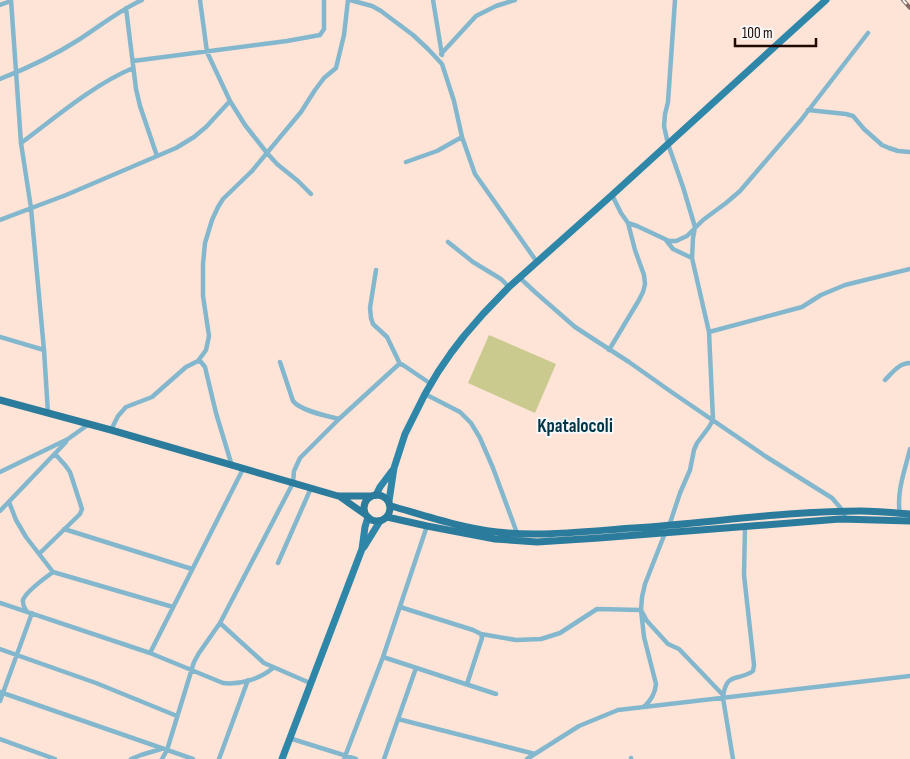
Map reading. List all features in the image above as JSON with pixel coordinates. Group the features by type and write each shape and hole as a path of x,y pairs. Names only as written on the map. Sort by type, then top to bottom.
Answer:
{"highway":[{"path":"0,400 338,496 382,496 390,504 424,516 496,532 537,534 669,526 756,517 844,516 910,521"},
{"path":"338,496 373,520 380,521 387,517 390,513 390,504"},
{"path":"367,516 364,510 365,505 367,500 374,496"},
{"path":"387,517 496,539 553,541 745,527 844,516 862,511 910,514"}],"main road":[{"path":"390,504 394,468 405,434 431,384 464,336 483,314 509,287 826,0"},
{"path":"374,496 394,468"},
{"path":"362,549 367,516"},
{"path":"282,759 362,549 380,521"}],"street":[{"path":"0,5 11,0 21,143 31,208 48,413"},
{"path":"0,78 56,53 129,4 142,0"},
{"path":"200,0 207,52 230,100 246,126 267,153 311,194"},
{"path":"133,61 320,35 324,29 324,0"},
{"path":"111,430 118,416 126,408 152,397 186,367 198,361 206,350 209,336 203,296 203,264 205,243 212,220 223,199 252,171 301,112 324,78 336,68 344,35 349,0 372,6 380,11 413,35 442,64"},
{"path":"433,0 442,64 454,101 462,137 475,174 537,262"},
{"path":"441,54 476,16 496,6 515,0"},
{"path":"669,526 690,470 694,450 712,420 709,332 692,258 695,227 664,126 668,102 675,0"},
{"path":"129,4 133,68 140,106 157,156"},
{"path":"628,223 669,241 676,241 687,236 703,220 726,204 740,191 783,142 868,33"},
{"path":"21,143 111,78 133,68"},
{"path":"0,220 66,195 176,148 206,127 230,100"},
{"path":"808,110 853,116 864,129 882,144 898,151 910,152"},
{"path":"406,162 437,151 462,137"},
{"path":"609,350 639,300 645,284 628,223 612,195"},
{"path":"665,239 673,249 692,258"},
{"path":"448,242 509,287"},
{"path":"709,332 802,307 822,295 845,285 910,269"},
{"path":"376,270 370,308 373,324 387,337 400,364 431,384"},
{"path":"520,278 575,326 609,350 764,456 832,498 844,516"},
{"path":"0,337 44,350"},
{"path":"198,361 204,367 232,466"},
{"path":"280,362 296,405 339,420"},
{"path":"885,380 900,365 910,363"},
{"path":"162,759 194,662 220,623 293,483 294,471 300,458 400,364"},
{"path":"425,394 460,412 471,424 494,468 517,533"},
{"path":"0,472 68,439 88,424"},
{"path":"0,512 68,439"},
{"path":"900,514 902,484 910,449"},
{"path":"39,554 80,514 82,509 70,472 55,454"},
{"path":"150,653 243,469"},
{"path":"278,563 311,488"},
{"path":"9,502 16,520 26,537 53,572 173,607"},
{"path":"345,758 428,526"},
{"path":"733,759 723,696 724,688 733,678 749,674 753,671 754,665 744,575 745,527"},
{"path":"64,529 192,570"},
{"path":"644,707 651,700 656,690 656,684 644,638 640,610 645,584 665,533"},
{"path":"29,613 23,606 24,598 28,592 53,572"},
{"path":"0,602 150,653 223,683 231,684 248,680 269,672 274,668"},
{"path":"400,607 473,630 480,634 516,640 541,639 560,633 597,609 640,610"},
{"path":"640,610 647,621 668,644 679,649 723,696"},
{"path":"0,701 18,655 29,613"},
{"path":"220,623 258,658 274,668 310,683"},
{"path":"467,684 482,638 480,634"},
{"path":"0,649 96,683 177,716"},
{"path":"382,657 496,694"},
{"path":"384,759 416,668"},
{"path":"527,759 579,726 618,710 723,696 910,676"},
{"path":"219,759 248,680"},
{"path":"2,692 193,759"},
{"path":"398,719 535,754"},
{"path":"289,738 345,758 356,759"},
{"path":"0,739 55,759"},
{"path":"131,759 164,749"}],"shaded area":[{"path":"489,335 556,364 535,413 468,383"}],"railway":[{"path":"903,0 910,8"}],"district":[{"name":"Kpatalocoli","path":"575,425"}]}
